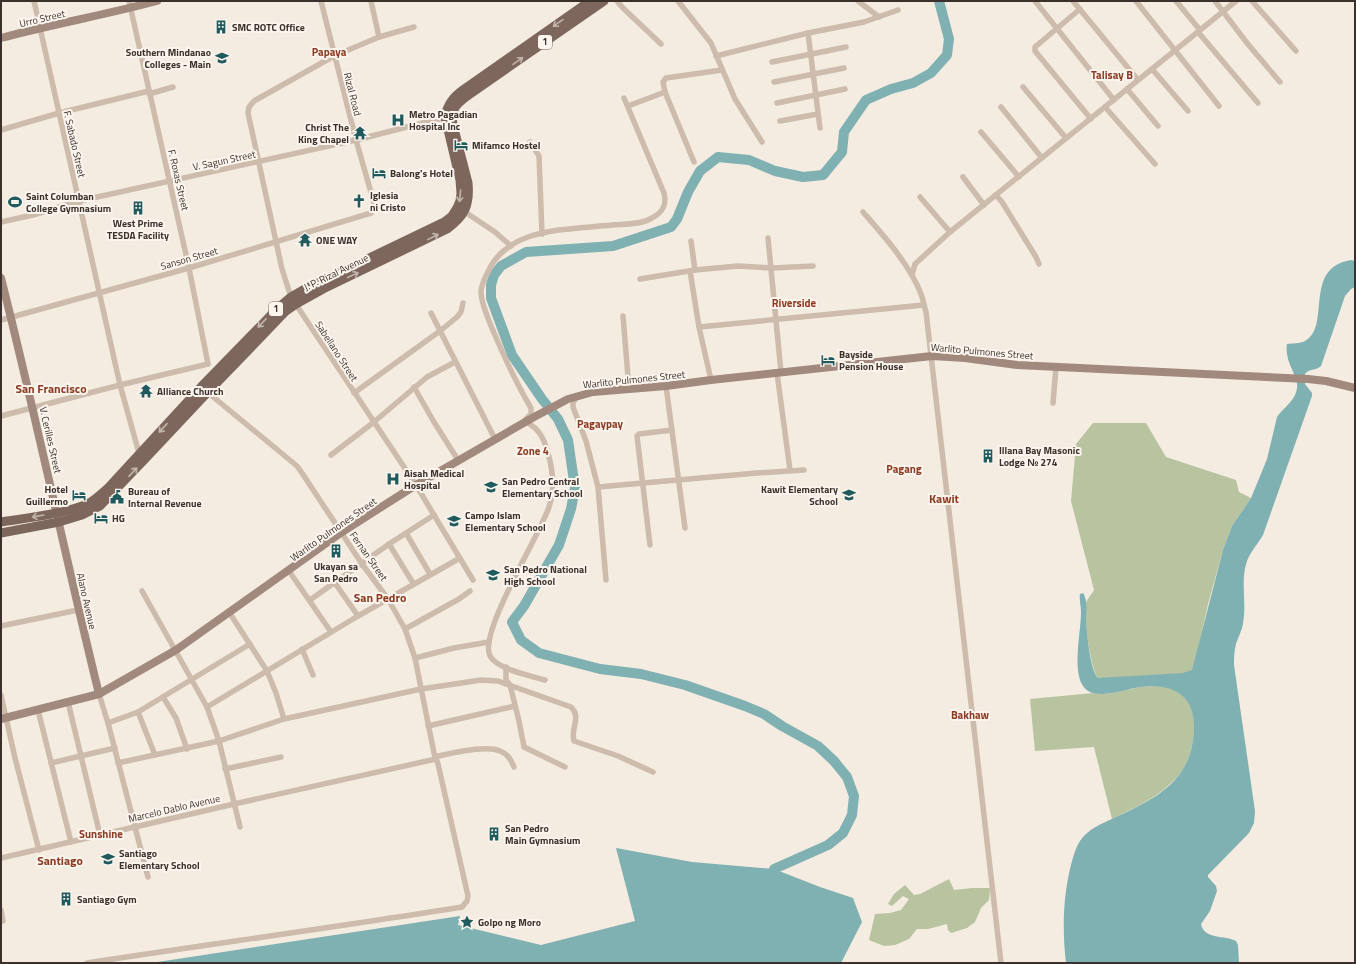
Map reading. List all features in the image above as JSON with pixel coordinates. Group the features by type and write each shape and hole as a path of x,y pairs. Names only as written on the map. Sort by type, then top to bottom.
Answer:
{"main road":[{"name":"1","path":"577,15 590,1"},
{"name":"1","path":"448,117 446,110 449,104 577,15 604,1"},
{"path":"448,117 468,183 468,201 465,212"},
{"name":"J. P. Rizal Avenue","path":"396,250 444,222 452,216 457,208 461,193 460,180 448,117"},
{"name":"J. P. Rizal Avenue","path":"1,533 59,522 82,515 100,506 143,456 245,347 266,318 294,301 319,282 448,229 456,223 465,212"},
{"name":"J. P. Rizal Avenue","path":"1,522 57,512 79,506 95,499 143,456"}],"street":[{"name":"F. Sabado Street","path":"34,1 120,385 143,456"},
{"name":"Urro Street","path":"1,38 130,5 157,1"},
{"name":"Rizal Road","path":"321,1 356,140 374,203 371,214"},
{"path":"371,1 379,37"},
{"path":"617,1 661,44"},
{"path":"678,1 708,39 734,98 762,142"},
{"path":"858,1 879,17"},
{"path":"1034,1 1114,100"},
{"path":"1074,1 1138,80"},
{"path":"1136,1 1219,106"},
{"path":"1176,1 1258,103"},
{"path":"1215,1 1280,82"},
{"path":"912,275 916,264 950,232 1236,1"},
{"path":"1252,1 1296,52"},
{"name":"F. Roxas Street","path":"130,5 189,268 208,364"},
{"path":"1080,9 1035,47 1035,51 1091,119"},
{"path":"716,56 864,22 898,10"},
{"path":"334,56 379,37 414,28"},
{"path":"808,34 820,128"},
{"path":"772,62 846,47"},
{"name":"Sabellano Street","path":"334,56 254,101 249,107 248,113 283,275 294,301 416,485 472,580"},
{"path":"774,82 844,68"},
{"path":"1152,69 1188,111"},
{"path":"694,162 663,82 666,78 722,70"},
{"path":"1,130 59,113 173,87"},
{"path":"1023,87 1066,138"},
{"path":"777,103 845,89"},
{"path":"1127,90 1158,126"},
{"path":"628,106 666,92"},
{"path":"544,680 497,664 491,657 488,650 497,617 549,507 552,495 552,473 546,446 540,433 536,429 523,424 531,414 531,408 497,339 484,307 481,291 482,285 493,262 503,252 527,238 561,230 636,223 651,219 664,207 666,201 664,192 624,98"},
{"path":"1001,106 1042,158"},
{"path":"1105,107 1155,164"},
{"path":"780,121 818,114"},
{"name":"V. Sagun Street","path":"1,222 79,202 356,140 448,117"},
{"path":"981,132 1018,177"},
{"path":"530,142 540,156 542,234"},
{"path":"963,177 984,205"},
{"path":"996,195 1002,202 1036,257 1038,264"},
{"path":"920,197 950,232"},
{"path":"465,212 495,232 512,246"},
{"path":"864,212 885,237 912,275 926,312 1001,963"},
{"name":"Sanson Street","path":"1,320 189,268 371,214"},
{"path":"768,238 772,268 779,372 790,470"},
{"path":"691,240 692,271 700,326 711,380"},
{"path":"640,279 738,266 772,268 813,266"},
{"name":"V. Cerilles Street","path":"1,278 57,512"},
{"path":"354,393 440,331 461,312 463,303"},
{"path":"700,326 924,305"},
{"path":"431,313 495,439"},
{"path":"623,316 629,389"},
{"name":"Warlito Pulmones Street","path":"3,718 99,694 176,650 290,571 342,532 416,485 534,417 568,399 579,395 593,392 666,386 779,372 932,356 965,358 1017,365 1283,377 1326,381 1355,388"},
{"path":"331,455 374,422 427,377 455,362"},
{"path":"1,416 208,364 219,374"},
{"path":"1053,403 1056,367"},
{"path":"666,386 684,528"},
{"path":"414,387 437,428 458,460"},
{"name":"Fernan Street","path":"87,963 462,907 468,901 428,726 415,658 405,629 388,599 362,564 297,466 204,390"},
{"path":"579,395 573,402 573,409 586,441 598,487 606,580"},
{"path":"650,545 637,438 638,435 672,430"},
{"path":"598,487 678,479 804,470"},
{"name":"Alano Avenue","path":"57,512 78,610 99,694"},
{"path":"310,600 389,544 434,515"},
{"path":"406,533 430,574"},
{"path":"389,544 413,583"},
{"path":"207,707 413,583 460,558"},
{"path":"290,571 331,632"},
{"path":"335,583 358,616"},
{"path":"142,591 207,707 218,741 240,827"},
{"path":"405,629 459,599 470,591"},
{"path":"1,626 78,610"},
{"path":"230,612 267,671 276,693 284,720"},
{"path":"415,658 454,648 489,642"},
{"path":"108,723 138,712 250,644"},
{"path":"302,649 313,675"},
{"path":"506,667 506,680 510,685 524,747 565,767"},
{"path":"118,763 218,741 284,720 421,689 480,680 498,681 571,707 576,718 573,738 574,741 618,756 653,772"},
{"path":"99,694 115,748 148,877"},
{"path":"1,695 3,718 39,850"},
{"path":"163,697 176,718 187,749"},
{"path":"68,702 100,835"},
{"path":"428,726 515,706"},
{"path":"38,710 71,842"},
{"path":"138,712 155,755"},
{"path":"51,763 115,748"},
{"name":"Marcelo Dablo Avenue","path":"1,858 135,826 472,750 495,749 501,751 510,757 514,767"},
{"path":"225,769 281,757"},
{"path":"1,910 3,921"}],"green space":[{"path":"1093,423 1146,423 1166,457 1236,480 1239,492 1251,498 1232,526 1223,550 1208,604 1194,667 1187,673 1101,679 1098,678 1095,673 1088,642 1085,609 1087,601 1094,590 1071,501 1076,444"},
{"path":"1156,686 1172,689 1182,694 1189,702 1194,723 1192,747 1184,768 1171,783 1148,800 1112,819 1094,747 1035,751 1030,699 1093,693 1107,694 1140,687"},
{"path":"949,879 954,890 990,888 989,900 981,908 975,922 967,928 951,933 948,930 947,924 928,929 917,929 909,939 895,945 884,946 869,940 875,914 890,913 901,910 909,899 903,896 892,906 888,904 894,894 905,885 914,895 920,894"}],"water":[{"path":"1351,260 1355,261 1355,287 1345,296 1321,366 1317,369 1308,371 1305,374 1305,384 1312,393 1312,396 1263,535 1250,554 1245,569 1244,615 1242,629 1235,647 1234,665 1255,811 1254,823 1249,833 1208,875 1216,886 1217,891 1210,911 1201,924 1206,933 1210,935 1236,941 1238,945 1239,963 1066,963 1064,937 1065,899 1072,861 1079,843 1087,833 1095,827 1144,803 1169,786 1179,775 1187,762 1192,747 1194,729 1193,717 1186,699 1171,689 1152,686 1102,694 1088,691 1083,686 1078,670 1081,620 1080,594 1083,593 1086,599 1086,620 1089,651 1095,674 1098,678 1183,673 1192,670 1223,550 1232,526 1251,498 1263,469 1267,459 1277,417 1291,401 1297,390 1296,378 1287,355 1287,344 1303,342 1313,334 1317,323 1322,285 1327,274 1336,265"},
{"path":"616,848 692,862 774,869 853,898 862,922 841,963 151,963 460,916 458,925 541,945 635,921"}],"waterway":[{"path":"774,869 828,845 843,833 852,815 854,796 847,777 834,761 818,746 764,714 745,706 685,685 641,674 600,669 539,653 521,640 512,622 524,606 559,545 571,509 575,488 568,440 558,419 542,399 512,355 491,298 491,285 494,275 501,266 526,252 613,246 671,227 677,219 688,192 700,171 718,157 749,160 775,171 803,177 823,175 842,152 844,132 866,100 891,89 913,83 931,73 947,55 949,39 939,1"}],"place":[{"name":"SMC ROTC Office","path":"221,27"},
{"name":"Southern Mindanao Colleges - Main","path":"222,58"},
{"name":"Metro Pagadian Hospital Inc","path":"398,120"},
{"name":"Christ The King Chapel","path":"360,133"},
{"name":"Mifamco Hostel","path":"461,145"},
{"name":"Balong's Hotel","path":"379,173"},
{"name":"Iglesia ni Cristo","path":"359,201"},
{"name":"Saint Columban College Gymnasium","path":"15,202"},
{"name":"West Prime TESDA Facility","path":"138,208"},
{"name":"ONE WAY","path":"305,240"},
{"name":"Bayside Pension House","path":"828,360"},
{"name":"Alliance Church","path":"146,391"},
{"name":"Illana Bay Masonic Lodge № 274","path":"988,456"},
{"name":"Aisah Medical Hospital","path":"393,479"},
{"name":"San Pedro Central Elementary School","path":"491,487"},
{"name":"Hotel Guillermo","path":"79,495"},
{"name":"Kawit Elementary School","path":"849,495"},
{"name":"Bureau of Internal Revenue","path":"117,497"},
{"name":"HG","path":"101,518"},
{"name":"Campo Islam Elementary School","path":"454,521"},
{"name":"Ukayan sa San Pedro","path":"336,551"},
{"name":"San Pedro National High School","path":"493,575"},
{"name":"San Pedro Main Gymnasium","path":"494,834"},
{"name":"Santiago Elementary School","path":"108,859"},
{"name":"Santiago Gym","path":"66,899"},
{"name":"Golpo ng Moro","path":"467,922"}],"district":[{"name":"Papaya","path":"329,52"},
{"name":"Talisay B","path":"1112,75"},
{"name":"Riverside","path":"794,303"},
{"name":"San Francisco","path":"51,389"},
{"name":"Pagaypay","path":"600,424"},
{"name":"Zone 4","path":"533,451"},
{"name":"Pagang","path":"904,469"},
{"name":"Kawit","path":"944,499"},
{"name":"San Pedro","path":"380,598"},
{"name":"Bakhaw","path":"970,715"},
{"name":"Sunshine","path":"101,834"},
{"name":"Santiago","path":"60,861"}]}
